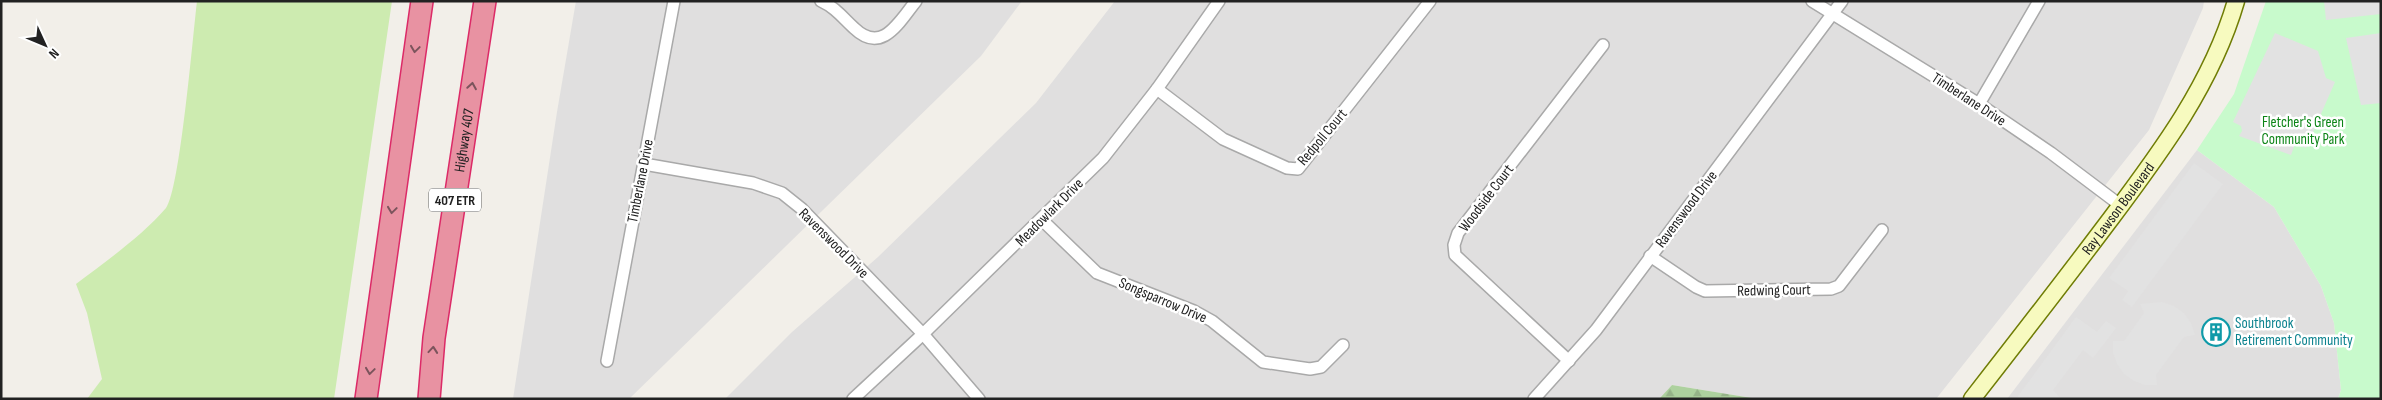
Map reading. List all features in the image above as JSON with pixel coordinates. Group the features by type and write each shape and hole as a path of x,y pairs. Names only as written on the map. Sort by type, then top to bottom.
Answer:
{"highway":[{"path":"366,399 422,1"},
{"name":"Highway 407","path":"429,399 434,338 485,1"}],"street":[{"name":"Timberlane Drive","path":"607,361 674,1"},
{"path":"821,1 840,11 854,28 865,36 876,39 886,35 894,28 916,1"},
{"name":"Meadowlark Drive","path":"853,399 1042,220 1103,158 1157,89 1219,1"},
{"name":"Redpoll Court","path":"1157,89 1223,139 1287,168 1298,169 1430,1"},
{"name":"Timberlane Drive","path":"1812,1 1979,104 2051,153 2120,205"},
{"name":"Ravenswood Drive","path":"1534,399 1596,330 1842,1"},
{"path":"1979,104 2039,1"},
{"name":"Ray Lawson Boulevard","path":"1972,399 2170,138 2195,98 2217,52 2236,1"},
{"name":"Woodside Court","path":"1569,361 1455,255 1454,245 1458,233 1603,44"},
{"name":"Ravenswood Drive","path":"644,164 753,184 782,193 802,209 923,334 979,399"},
{"name":"Songsparrow Drive","path":"1042,220 1096,273 1194,311 1212,321 1263,362 1310,368 1321,367 1343,345"},
{"name":"Redwing Court","path":"1650,256 1705,291 1831,289 1839,286 1882,230"}],"shaded area":[{"path":"576,1 1022,1 981,56 629,399 513,399"},
{"path":"1115,1 2204,1 2203,8 2149,130 1936,399 1758,399 1672,385 1659,399 725,399 792,332 878,257 1036,103"},
{"path":"2324,1 2381,1 2381,14 2326,20"},
{"path":"2275,33 2318,51 2326,78 2335,82 2306,148 2295,144 2291,155 2239,136 2242,131 2241,126 2233,122"},
{"path":"2381,33 2381,103 2361,105 2346,38"},
{"path":"2197,150 2274,207 2321,286 2334,323 2341,390 2338,399 2007,399"},
{"path":"2194,163 2223,184 2132,307 2122,300 2128,291 2109,278"},
{"path":"2162,302 2174,306 2184,313 2191,323 2195,335 2184,337 2156,375 2157,385 2145,385 2134,381 2124,374 2117,364 2113,353 2113,341 2124,341 2144,313 2140,304"},
{"path":"2076,317 2097,332 2106,321 2116,328 2093,358 2083,350 2053,390 2061,399 2016,399"}],"green space":[{"path":"197,1 392,1 334,399 87,399 102,379 87,313 76,284 135,238 166,208 171,195 181,143"},
{"name":"Fletcher's Green Community Park","path":"2266,1 2381,1 2381,399 2338,399 2341,390 2334,323 2321,286 2274,207 2197,150 2234,94"},
{"path":"1672,385 1758,399 1659,399"}],"place":[{"name":"Southbrook Retirement Community","path":"2216,332"}]}
